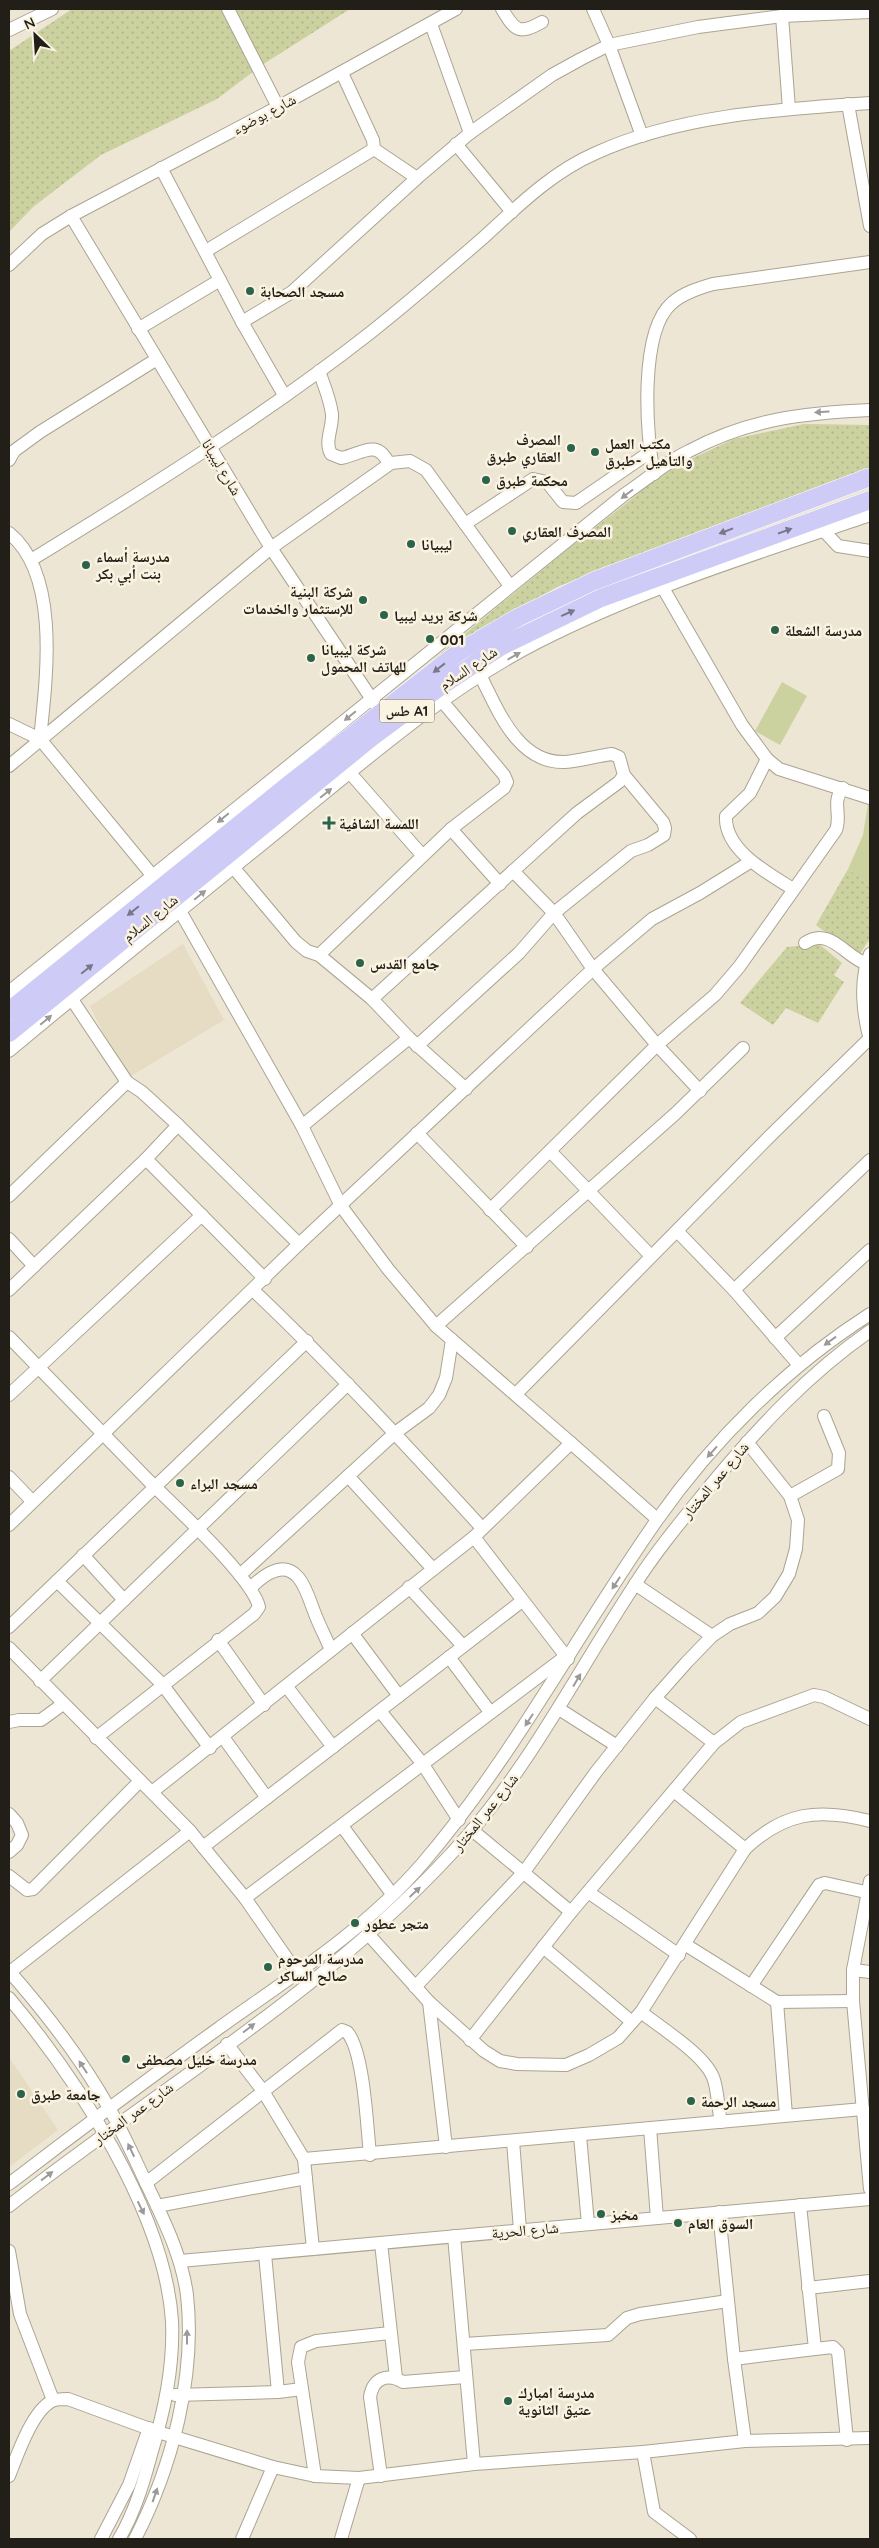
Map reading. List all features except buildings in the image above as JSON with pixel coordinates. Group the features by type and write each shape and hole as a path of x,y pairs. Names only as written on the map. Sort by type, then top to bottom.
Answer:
{"highway":[{"name":"شارع السلام","path":"9,1011 377,706 459,652 552,600 594,581 870,477"},
{"name":"شارع السلام","path":"9,1033 372,737 441,686 500,647 601,598 870,500"}],"street":[{"path":"9,30 52,9"},
{"path":"228,9 278,108"},
{"name":"شارع بوضوء","path":"9,265 42,234 71,216 278,108 456,9"},
{"path":"502,9 512,25 518,30 526,30 542,22"},
{"path":"597,11 642,136"},
{"path":"242,322 292,292 417,178 470,133 552,75 610,46 698,27 782,16 870,12"},
{"path":"782,16 789,109"},
{"path":"431,24 470,133"},
{"path":"342,73 373,140 374,149 417,178"},
{"path":"32,560 210,446 319,371 372,332 441,275 544,184 572,165 595,153 642,136 703,122 789,109 870,103"},
{"path":"848,104 870,226"},
{"path":"456,144 512,212"},
{"path":"206,251 374,149"},
{"path":"161,168 242,322 284,395"},
{"name":"شارع ليبيانا","path":"71,216 271,548 377,706"},
{"path":"654,474 650,452 648,411 652,346 656,327 671,304 691,292 713,284 870,262"},
{"path":"138,329 220,280"},
{"path":"9,460 14,451 40,432 157,359"},
{"path":"319,371 331,412 332,424 327,442 331,454 341,458 370,449 382,453 389,464"},
{"path":"9,992 152,875 377,706 510,586 654,474 688,451 729,433 768,420 815,413 870,410"},
{"path":"465,524 533,479 547,482 563,502 576,503 650,452"},
{"path":"9,766 271,548 389,464 403,460 422,466 510,586"},
{"path":"9,1051 350,773 442,701 480,675 538,642 603,612 663,588 870,516"},
{"path":"824,531 838,546 870,551"},
{"path":"9,533 32,560 46,628 47,670 40,740"},
{"path":"663,588 742,725 766,759 779,769 870,798"},
{"path":"302,1126 413,1042 519,953 554,914 631,851 648,845 664,835 665,828 663,822 624,774 619,757 612,754 563,762 531,753 511,732 480,675"},
{"path":"319,955 451,829 504,788 507,782 504,775 442,701"},
{"path":"9,724 40,740 152,875"},
{"path":"766,759 750,793 726,816 726,825 750,862 793,889"},
{"path":"350,773 422,856"},
{"path":"372,999 577,814 619,782 624,774"},
{"path":"490,1210 658,1045 715,995 739,967 836,830 839,820 836,804 843,788"},
{"path":"451,829 500,884"},
{"path":"9,1525 299,1244 593,969 652,919 700,893 750,862"},
{"path":"233,867 296,942 307,951 319,955 372,999 413,1042 466,1089"},
{"path":"513,871 554,914 593,969 700,1091"},
{"path":"180,911 302,1126 341,1206 388,1269 436,1326 658,1519"},
{"path":"516,1394 651,1256 870,1040 864,1004 864,978 869,959 855,960 828,938 816,938 805,943"},
{"path":"72,998 127,1082 142,1092 178,1125 299,1244"},
{"path":"436,1326 700,1091 744,1048"},
{"path":"9,1196 127,1082"},
{"path":"9,1290 146,1159 178,1125"},
{"path":"418,1133 527,1247"},
{"path":"550,1151 586,1192 651,1256"},
{"path":"146,1159 265,1279"},
{"path":"734,1290 870,1160"},
{"path":"9,1395 202,1215"},
{"path":"677,1231 734,1290 799,1365"},
{"path":"9,1239 34,1266"},
{"path":"775,1338 870,1250"},
{"path":"245,1898 490,1712 567,1657 522,1601 478,1533 395,1433 307,1340 253,1290"},
{"name":"شارع عمر المختار","path":"9,2184 109,2108 344,1937 419,1868 459,1820 516,1740 567,1657 658,1519 703,1462 741,1419 799,1365 870,1314"},
{"name":"شارع عمر المختار","path":"9,2206 104,2133 227,2044 369,1935 432,1876 472,1830 533,1751 634,1584 682,1519 770,1416 810,1379 870,1331"},
{"path":"9,1337 240,1575 257,1598 259,1607 254,1614 218,1640 96,1738"},
{"path":"9,1627 307,1340"},
{"path":"240,1575 395,1433 429,1408 439,1395 446,1378 452,1340"},
{"path":"40,1680 348,1384"},
{"path":"790,1496 838,1469 839,1453 824,1416"},
{"path":"415,1987 524,1872 655,1698 712,1636 730,1624 758,1613 775,1597 789,1574 796,1549 798,1520 790,1496 747,1442"},
{"path":"152,1792 287,1687 478,1533 571,1443"},
{"path":"348,1476 433,1569"},
{"path":"9,1478 32,1501"},
{"path":"83,1555 124,1600"},
{"path":"250,1588 272,1571 284,1569 294,1574 308,1589 331,1650"},
{"path":"57,1581 162,1684 210,1748"},
{"path":"634,1584 712,1636"},
{"path":"410,1587 463,1646"},
{"path":"203,1847 522,1601"},
{"path":"352,1633 399,1696"},
{"path":"218,1640 264,1705"},
{"path":"9,1648 190,1831 245,1898 297,1973"},
{"path":"449,1657 490,1712"},
{"path":"287,1687 333,1747"},
{"path":"470,2040 588,1892 674,1792 714,1742 742,1722 814,1695 824,1697 870,1719"},
{"path":"655,1698 714,1742"},
{"path":"9,1722 41,1720 63,1704"},
{"path":"559,1709 617,1746"},
{"path":"380,1711 422,1764 459,1820"},
{"path":"223,1737 267,1798"},
{"path":"516,1740 533,1751"},
{"path":"9,1876 27,1890 33,1889 140,1781"},
{"path":"674,1792 745,1849"},
{"path":"9,1814 17,1823 22,1835 17,1845 9,1852"},
{"path":"369,1935 428,2002 470,2040 500,2061 533,2066 566,2064 589,2056 618,2038 637,2017 683,1950 745,1849 764,1831 789,1818 820,1814 870,1821"},
{"path":"342,1826 392,1894"},
{"path":"472,1830 572,1912"},
{"path":"135,2539 149,2512 176,2437 187,2341 187,2295 180,2261 157,2206 118,2123 50,2019 9,1971 190,1831"},
{"path":"751,1986 819,1885 825,1883 869,1889 853,1970 853,2001 866,2115 870,2189"},
{"path":"588,1892 683,1950 777,2002 853,2001"},
{"path":"543,1947 637,2017 698,2057 714,2078 721,2122"},
{"path":"853,1970 870,1972"},
{"path":"9,1998 56,2059 104,2133 144,2215 167,2287 172,2333 171,2364 166,2395 129,2485 101,2539"},
{"path":"428,2002 446,2148"},
{"path":"777,2002 786,2115"},
{"path":"146,2183 342,2030 347,2032 354,2042 370,2154"},
{"path":"227,2044 263,2091 304,2159 313,2249"},
{"path":"304,2159 580,2136 786,2115 866,2115"},
{"path":"650,2128 657,2218"},
{"path":"580,2136 588,2224"},
{"path":"513,2142 520,2230"},
{"path":"157,2206 306,2178"},
{"name":"شارع الحرية","path":"180,2261 870,2199"},
{"path":"800,2205 815,2349"},
{"path":"719,2212 734,2359 745,2441"},
{"path":"454,2236 474,2464"},
{"path":"381,2243 396,2378"},
{"path":"9,2251 20,2314 53,2400"},
{"path":"265,2254 278,2392"},
{"path":"808,2288 870,2281"},
{"path":"464,2344 608,2335 627,2318 640,2314 728,2302"},
{"path":"314,2476 298,2362 301,2347 316,2341 390,2333"},
{"path":"734,2359 834,2347 838,2352 847,2440"},
{"path":"381,2476 370,2397 371,2386 376,2381 384,2378 396,2378 403,2382 465,2377"},
{"path":"166,2395 278,2392 302,2389"},
{"path":"9,2476 20,2448 35,2420 53,2400 68,2399 153,2430 273,2466 314,2476 358,2478 474,2464 643,2452 745,2441 870,2438"},
{"path":"119,2539 144,2480 153,2430"},
{"path":"643,2452 654,2512 690,2539"},
{"path":"242,2539 273,2466"},
{"path":"342,2539 358,2478"}],"shaded area":[{"path":"183,944 224,1020 126,1079 90,1006"},
{"name":"جامعة طبرق","path":"9,2057 58,2130 9,2167"}],"green space":[{"path":"72,9 350,9 262,65 217,99 101,155 33,207 9,232 9,51"},
{"path":"804,424 870,425 870,474 557,587 433,660 563,553 671,468 734,439"},
{"path":"782,682 807,696 780,745 755,731"},
{"path":"870,791 870,886 848,869 863,835"},
{"path":"848,869 870,886 870,938 858,957 816,925"},
{"path":"819,944 842,963 834,975 844,982 818,1023 786,1008 773,1025 740,1003 787,947"}],"place":[{"name":"مسجد الصحابة","path":"250,291"},
{"name":"المصرف العقاري طبرق","path":"571,448"},
{"name":"مكتب العمل والتأهيل -طبرق","path":"595,452"},
{"name":"محكمة طبرق","path":"486,480"},
{"name":"المصرف العقاري","path":"512,531"},
{"name":"ليبيانا","path":"411,544"},
{"name":"مدرسة أسماء بنت أبي بكر","path":"86,565"},
{"name":"شركة البنية للإستثمار والخدمات","path":"363,600"},
{"name":"شركة بريد ليبيا","path":"384,615"},
{"name":"مدرسة الشعلة","path":"775,630"},
{"name":"001","path":"430,639"},
{"name":"شركة ليبيانا للهاتف المحمول","path":"311,658"},
{"name":"اللمسة الشافية","path":"329,823"},
{"name":"جامع القدس","path":"360,963"},
{"name":"مسجد البراء","path":"180,1483"},
{"name":"متجر عطور","path":"355,1923"},
{"name":"مدرسة المرحوم صالح الساكر","path":"268,1967"},
{"name":"مدرسة خليل مصطفى","path":"126,2059"},
{"name":"جامعة طبرق","path":"21,2094"},
{"name":"مسجد الرحمة","path":"691,2101"},
{"name":"مخبز","path":"601,2214"},
{"name":"السوق العام","path":"678,2223"},
{"name":"مدرسة امبارك عتيق الثانوية","path":"508,2401"}]}
